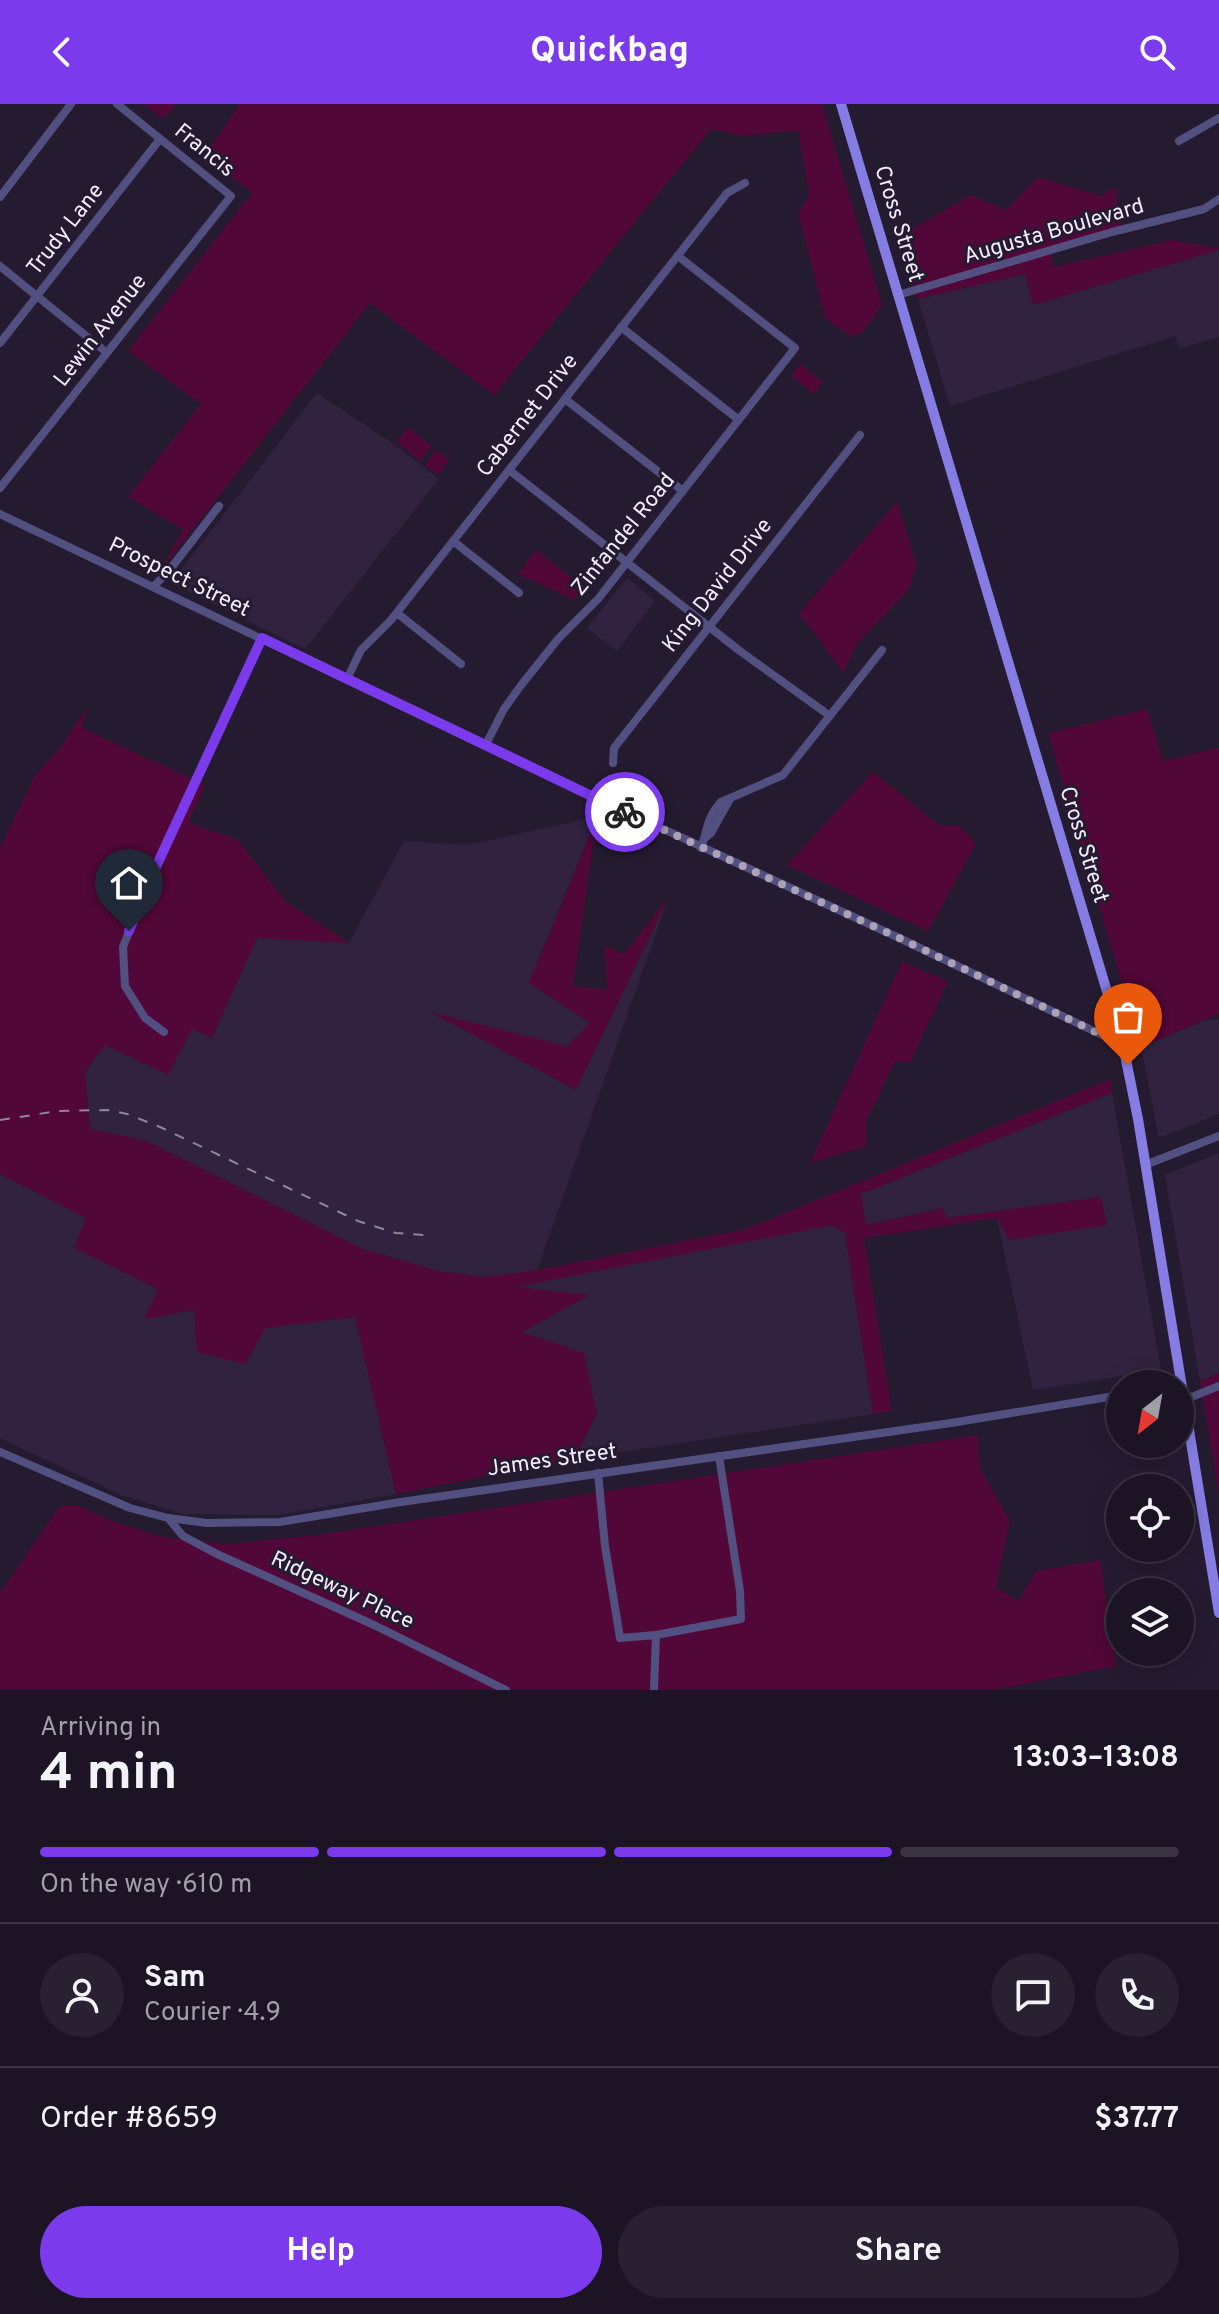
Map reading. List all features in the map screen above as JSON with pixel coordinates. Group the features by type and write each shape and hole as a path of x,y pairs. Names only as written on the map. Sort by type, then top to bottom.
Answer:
{"main road":[{"name":"Cross Street","path":"841,104 1123,1045 1179,1370"},
{"name":"Cross Street","path":"1194,1458 1219,1613"}],"street":[{"path":"0,197 71,104"},
{"name":"Francis","path":"117,104 231,196"},
{"path":"1179,141 1219,118"},
{"name":"Trudy Lane","path":"0,343 160,139"},
{"name":"Cabernet Drive","path":"347,679 361,650 397,613 727,193 745,183"},
{"name":"Lewin Avenue","path":"0,488 231,196"},
{"name":"Augusta Boulevard","path":"898,295 1112,232 1204,209 1219,199"},
{"name":"Zinfandel Road","path":"485,746 504,709 531,673 558,639 598,599 795,348 678,256"},
{"path":"0,266 106,352"},
{"path":"621,327 739,420"},
{"path":"565,399 683,491"},
{"name":"King David Drive","path":"613,763 614,748 860,435"},
{"path":"509,470 708,626 830,716"},
{"path":"154,586 219,506"},
{"name":"Prospect Street","path":"0,514 485,746 1123,1045"},
{"path":"453,541 519,593"},
{"path":"397,613 461,664"},
{"path":"164,1032 145,1018 125,986 123,947 148,884 262,638"},
{"path":"701,848 706,824 714,809 721,802 783,775 882,650"},
{"path":"1145,1165 1219,1136"},
{"path":"1194,1396 1219,1386"},
{"name":"James Street","path":"0,1452 130,1508 168,1518 207,1523 280,1522 1106,1397"},
{"path":"598,1473 605,1546 620,1638 656,1635 741,1619 740,1591 719,1456"},
{"name":"Ridgeway Place","path":"168,1518 183,1536 217,1554 374,1625 506,1690"},
{"path":"654,1690 656,1635"}],"shaded area":[{"path":"144,104 176,104 163,119"},
{"path":"240,104 822,104 882,305 863,332 851,337 825,318 798,213 809,195 798,130 745,136 711,129 494,395 370,303 160,571 183,529 128,497 201,404 128,351 252,193 204,156"},
{"path":"1038,177 1101,196 1115,187 1122,227 1051,250 1053,267 1172,240 1219,250 1033,305 1025,274 918,299 899,237 970,195 1006,210"},
{"path":"1219,250 1219,337 1180,348 1175,336 950,406 918,299 1025,274 1033,305"},
{"path":"800,364 823,382 814,394 791,376"},
{"path":"317,393 439,479 305,649 171,583"},
{"path":"408,427 432,446 420,461 397,442"},
{"path":"436,450 449,460 438,475 425,465"},
{"path":"897,502 917,566 908,590 857,644 843,672 799,613"},
{"path":"536,550 584,588 575,600 518,574"},
{"path":"627,578 655,601 617,651 587,628"},
{"path":"88,706 82,728 205,785 188,823 237,839 286,902 349,943 257,938 212,1038 192,1029 168,1075 105,1045 85,1072 90,1129 146,1141 363,1249 438,1271 485,1277 537,1270 746,1229 1110,1079 1112,1093 861,1194 866,1225 943,1208 947,1218 1101,1197 1107,1225 1009,1240 997,1218 864,1238 892,1411 873,1414 845,1233 833,1225 516,1287 590,1295 522,1332 584,1353 597,1414 574,1459 396,1494 355,1317 266,1328 245,1364 197,1352 194,1310 144,1319 158,1289 74,1248 86,1218 0,1174 0,848 35,775 58,750"},
{"path":"1147,709 1163,761 1219,748 1219,1014 1141,1047 1048,733"},
{"path":"873,772 939,825 960,826 976,844 928,931 787,865"},
{"path":"597,817 529,982 591,1023 567,1046 434,1013 576,1090 669,896 537,1270 833,1225 845,1233 873,1414 574,1459 597,1414 521,1332 588,1295 512,1288 485,1277 438,1271 363,1249 146,1141 90,1129 85,1072 105,1044 192,1029 212,1038 256,938 349,943 404,841 467,845"},
{"path":"597,817 573,986 607,990 604,946 624,954 669,896 576,1090 430,1012 567,1046 590,1023 529,983"},
{"path":"902,962 948,981 910,1063 895,1061 866,1122 867,1146 810,1163"},
{"path":"1219,1019 1219,1114 1159,1138 1141,1047 1206,1020"},
{"path":"1112,1093 1161,1370 1106,1370 1106,1379 1033,1390 997,1218 1106,1225 1101,1197 947,1218 942,1208 865,1225 861,1194"},
{"path":"1219,1153 1219,1373 1200,1381 1165,1175"},
{"path":"0,1174 86,1218 75,1248 159,1289 145,1319 195,1310 265,1328 355,1316 396,1494 278,1515 183,1514 121,1495 0,1438"},
{"path":"1219,1373 1219,1495 1200,1381"},
{"path":"978,1435 980,1468 1010,1521 996,1587 1018,1601 1036,1571 1100,1560 1106,1600 1106,1666 1116,1666 993,1690 0,1690 0,1593 60,1506 77,1505 109,1520 163,1537 225,1544 317,1535"}],"railway":[{"path":"0,1120 58,1111 108,1110 127,1114 358,1221 396,1233 424,1235"}],"way so far":[{"path":"625,812 1123,1045 1128,1065"}],"route":[{"path":"129,931 262,638 625,812"}]}
